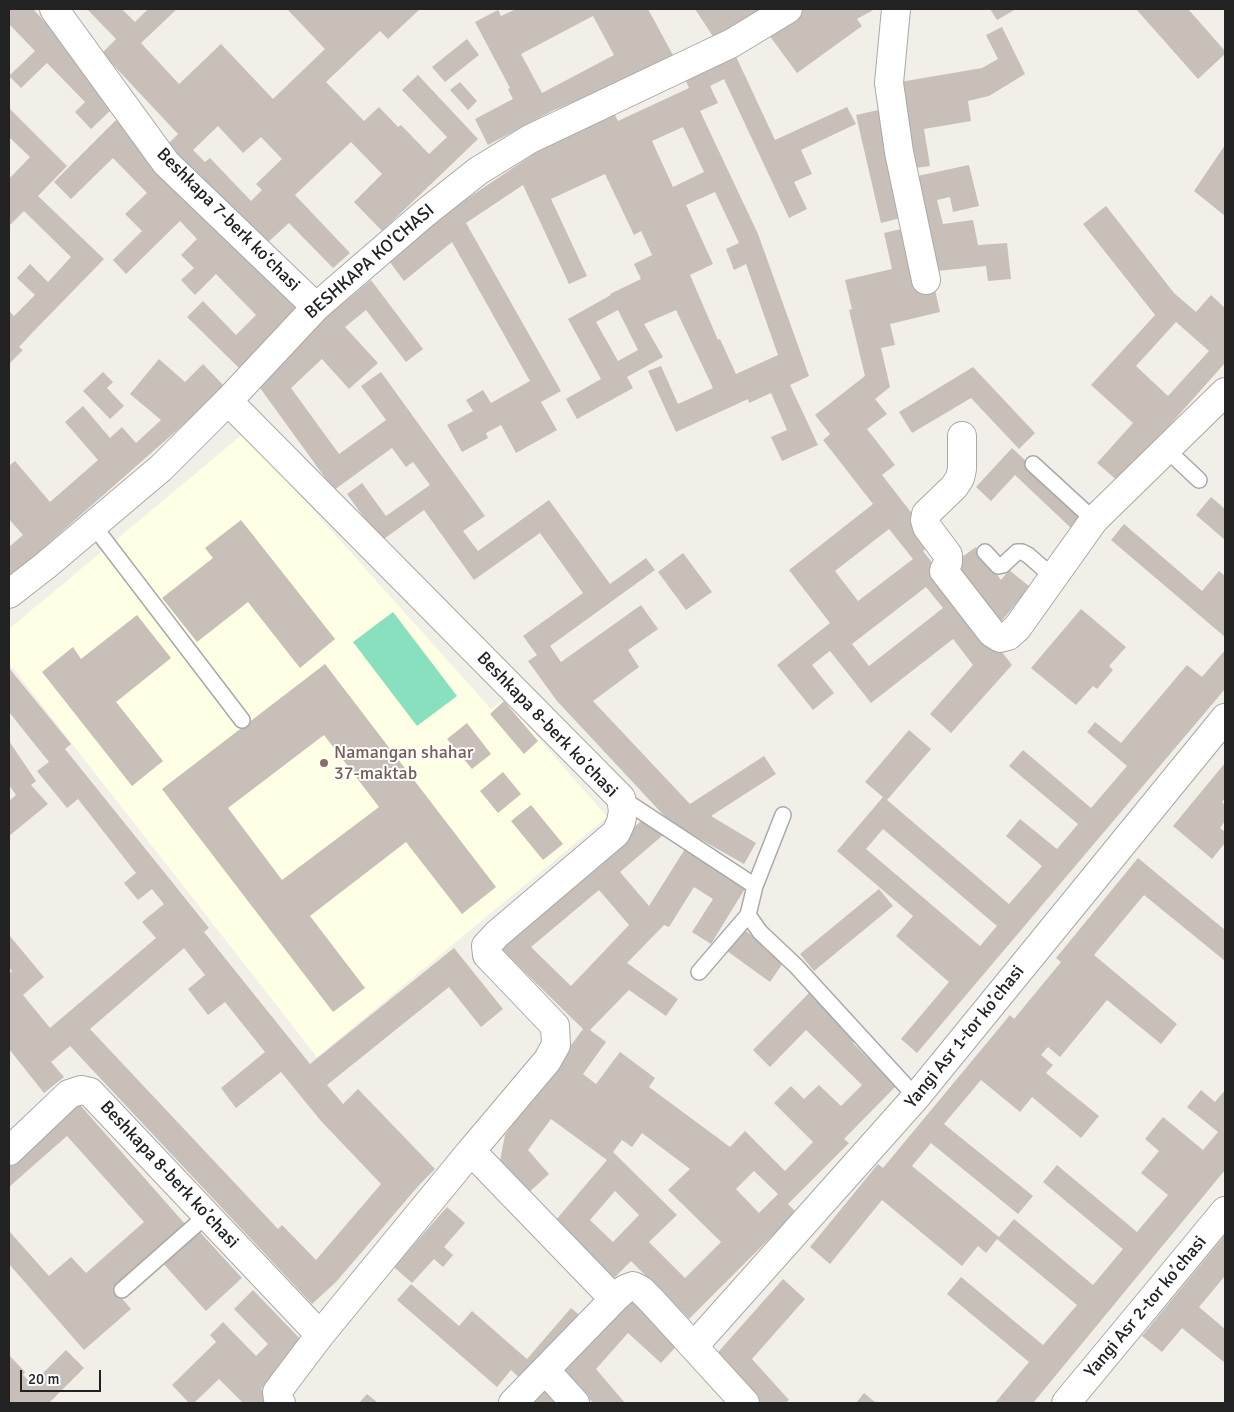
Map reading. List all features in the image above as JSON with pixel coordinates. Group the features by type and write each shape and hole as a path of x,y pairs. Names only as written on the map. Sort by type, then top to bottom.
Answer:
{"street":[{"name":"Beshkapa 7-berk koʻchasi","path":"54,9 166,163 316,307"},
{"name":"BESHKAPA KO'CHASI","path":"9,594 161,468 316,307 425,213 478,171 530,139 732,43 788,9"},
{"path":"896,9 889,83 899,152 926,280"},
{"path":"962,436 962,469 960,478 954,487 926,514 925,520 927,527 948,555 948,562 944,571 992,633 1000,638 1008,636 1017,628 1094,520 1225,392"},
{"name":"Beshkapa 8-berk koʼchasi","path":"228,400 621,798 623,811 616,833 497,934 486,946 487,955 554,1026 556,1045 547,1061 320,1335 277,1392 281,1403"},
{"name":"Yangi Asr 1-tor koʼchasi","path":"694,1346 916,1097 1225,718"},
{"name":"Beshkapa 8-berk koʼchasi","path":"9,1152 70,1094 81,1090 90,1092 320,1335"},
{"path":"471,1151 614,1299"},
{"name":"Yangi Asr 2-tor koʼchasi","path":"1066,1403 1225,1211"},
{"path":"513,1403 614,1299 625,1289 633,1286 641,1290 745,1403"},
{"path":"545,1370 575,1403"}],"lane":[{"path":"1166,449 1199,480"},
{"path":"1033,464 1094,520"},
{"path":"93,525 242,720"},
{"path":"985,552 998,566 1017,552 1022,552 1053,577"},
{"path":"621,798 756,886"},
{"path":"699,972 748,915 756,886 784,815"},
{"path":"748,915 760,932 796,966 916,1097"},
{"path":"122,1290 207,1215"}],"shaded area":[{"name":"Namangan shahar 37-maktab","path":"244,433 491,709 505,699 607,817 317,1057 9,663 9,629"}],"green space":[{"path":"393,612 457,696 417,726 353,642"}],"building":[{"path":"9,9 33,9 91,71 115,106 91,129 75,112 85,102 47,63 21,88 9,76 35,51 9,24"},
{"path":"87,9 122,9 135,22 148,9 177,9 141,43 179,84 221,44 273,99 325,49 287,9 420,9 388,39 380,31 326,82 364,121 379,107 398,127 401,125 429,154 447,137 402,90 418,75 478,139 382,231 354,202 382,174 351,142 295,195 350,253 333,268 289,223 267,243 163,149 178,134 102,53 116,39","holes":["218,126 243,153 261,137 282,159 256,184 262,190 251,201 210,158 205,162 193,150"]},
{"path":"516,9 648,9 674,57 648,71 552,111 488,145 475,119 513,99 508,89 510,88 475,22 498,10 501,16","holes":["593,16 614,55 542,93 521,54"]},
{"path":"695,9 768,9 716,41"},
{"path":"804,9 875,9 857,19 862,26 797,73 769,35"},
{"path":"990,9 1016,9 997,20"},
{"path":"1136,9 1188,9 1225,51 1225,54 1198,79"},
{"path":"1002,27 1025,74 989,96 968,101 971,121 924,129 930,166 908,169 894,83 982,68 998,59 986,35"},
{"path":"467,39 479,55 445,82 432,67"},
{"path":"732,48 775,140 847,107 856,124 801,150 812,174 794,182 807,209 789,218 724,79 710,86 718,103 700,111 758,234 809,376 790,385 818,445 782,461 771,437 787,430 771,393 749,403 748,399 676,432 648,371 661,366 678,404 713,388 676,310 644,324 663,357 627,377 633,388 577,419 566,399 601,379 568,319 610,294 641,279 634,264 652,255 641,231 634,235 605,174 551,199 587,276 569,284 523,185 466,223 561,391 541,402 557,430 516,453 501,425 486,433 488,438 462,452 447,425 473,411 466,400 483,390 491,403 530,381 452,242 404,281 389,261 456,206 531,156 528,150 613,111 618,121 689,88 682,72","holes":["683,127 704,172 673,187 652,141","715,192 739,243 726,249 734,270 746,264 778,355 736,374 720,339 718,340 690,275 713,264 686,205","618,310 638,350 618,361 596,322"]},
{"path":"460,82 477,101 468,110 450,90"},
{"path":"9,108 67,166 38,196 104,259 19,347 23,350 9,364 9,314 10,312 14,316 35,295 17,278 30,264 48,282 71,257 24,211 9,226 9,179 30,157 9,137"},
{"path":"883,109 908,216 881,223 856,115"},
{"path":"116,120 301,306 239,368 187,317 203,301 236,335 256,315 216,274 195,295 181,280 194,268 181,255 197,239 180,221 126,274 113,260 142,231 125,214 147,193 113,158 71,199 54,182"},
{"path":"1225,145 1225,216 1194,191"},
{"path":"969,165 979,206 953,212 950,197 937,200 943,224 973,220 978,245 1007,243 1011,279 988,281 986,266 927,272 908,178"},
{"path":"1106,206 1174,293 1196,312 1211,295 1225,308 1225,363 1119,482 1097,463 1133,423 1091,385 1155,315 1083,224","holes":["1176,322 1209,351 1168,396 1136,366"]},
{"path":"910,227 935,290 940,312 890,324 895,345 881,348 890,387 875,399 887,414 867,429 895,465 882,475 934,542 923,551 1012,665 951,733 930,714 973,665 953,639 871,703 830,651 812,665 834,693 813,710 777,665 830,623 789,570 873,504 823,440 830,434 815,415 865,376 849,310 852,309 845,280 892,269 884,233","holes":["889,529 913,559 858,601 835,571","926,587 943,608 869,666 852,644"]},
{"path":"371,280 423,349 406,362 366,310 345,327 378,363 349,389 322,359 291,388 339,454 386,420 361,386 381,372 485,516 463,531 478,551 549,500 610,584 646,558 655,570 550,646 561,662 641,605 658,629 628,650 639,667 593,701 690,804 764,756 776,774 711,816 756,843 744,864 670,822 557,701 528,661 537,655 523,636 583,593 540,533 474,580 424,510 381,541 347,494 362,483 386,516 430,485 413,462 406,467 392,448 334,490 255,381 314,327"},
{"path":"159,359 185,382 203,364 224,386 191,418 9,578 9,547 23,535 9,519 9,466 15,461 50,502 98,460 65,422 83,406 110,438 122,427 136,443 161,420 130,394"},
{"path":"973,367 1035,433 1019,449 971,398 912,433 899,412"},
{"path":"103,372 113,382 107,388 124,406 110,419 83,391"},
{"path":"1012,448 1084,515 1072,529 1015,475 991,501 976,487"},
{"path":"1211,497 1225,509 1225,540 1196,515"},
{"path":"241,520 335,639 300,668 248,602 197,642 162,598 213,558 205,548"},
{"path":"1124,524 1202,591 1219,571 1225,576 1225,637 1111,540"},
{"path":"976,547 1001,580 1009,570 1030,587 999,624 955,562"},
{"path":"683,553 712,592 686,610 658,572"},
{"path":"1081,609 1126,647 1109,666 1113,670 1097,689 1093,686 1076,705 1031,668"},
{"path":"137,615 171,658 116,702 163,761 132,786 42,672 73,647 81,659"},
{"path":"1225,650 1225,689 917,1053 901,1039 949,982 896,936 913,916 837,851 883,797 865,782 909,730 931,749 887,800 1009,904 1042,866 1006,836 1020,819 1057,849 1078,824 1009,766 1023,750 1091,808 1127,766 1087,732 1095,722 1121,743 1187,665 1202,677","holes":["883,829 997,926 980,946 866,849"]},
{"path":"325,664 496,887 462,914 406,842 310,916 365,988 333,1012 162,789","holes":["324,735 379,807 282,880 228,808"]},
{"path":"9,668 71,744 65,749 209,928 204,932 310,1064 454,948 503,1009 481,1027 449,987 327,1085 343,1104 358,1089 435,1169 336,1282 312,1304 70,1046 51,1062 64,1077 44,1093 9,1049 9,974 12,971 9,967 9,935 44,977 23,995 50,1028 156,938 142,922 164,904 152,889 138,900 124,883 136,873 78,799 67,808 37,771 49,762 9,712","holes":["184,948 205,975 188,989 208,1015 225,1002 265,1052 221,1088 236,1108 281,1072 321,1121 381,1184 316,1260 282,1225 278,1229 90,1029"]},
{"path":"504,701 538,741 524,754 490,714"},
{"path":"467,723 491,754 472,769 447,739"},
{"path":"9,741 36,781 31,785 48,804 9,836 9,801 16,795 9,785"},
{"path":"1225,763 1225,798 1222,802 1225,805 1225,821 1220,828 1225,832 1225,843 1212,859 1173,826"},
{"path":"503,772 521,794 498,813 480,791"},
{"path":"531,805 563,844 543,860 511,821"},
{"path":"647,816 663,835 620,872 649,906 685,849 746,887 711,944 692,932 713,899 694,887 669,927 664,925 627,963 678,999 666,1016 629,990 590,1030 606,1042 583,1074 596,1084 620,1052 655,1078 649,1087 730,1147 745,1131 785,1171 813,1142 774,1103 791,1086 804,1099 819,1085 841,1106 862,1085 806,1030 770,1067 753,1050 811,991 858,1037 853,1043 896,1086 844,1139 849,1143 788,1204 796,1212 689,1319 631,1261 613,1279 555,1221 607,1160 551,1119 528,1150 549,1174 525,1196 499,1166 505,1135 583,1029 496,944","holes":["599,890 629,925 571,986 531,947","642,1133 690,1169 668,1190 721,1242 685,1278 649,1242 677,1215 613,1152 622,1140 632,1147","754,1171 778,1194 759,1213 736,1189","615,1191 639,1215 613,1242 590,1220"]},
{"path":"1138,858 1225,930 1225,961 1144,895 1094,955 1177,1024 1161,1044 1107,1000 1060,1057 1048,1047 1041,1055 1053,1065 1046,1073 1099,1116 1081,1138 1032,1097 1020,1112 981,1080 944,1124 1033,1196 1018,1214 931,1143 912,1166 999,1237 1014,1219 1093,1285 1123,1249 1043,1182 1057,1165 1137,1232 1168,1195 1141,1173 1159,1151 1145,1139 1163,1117 1203,1150 1218,1132 1187,1107 1201,1090 1215,1102 1225,1090 1225,1170 1033,1403 995,1403 1029,1362 947,1294 961,1277 1043,1345 1077,1305 997,1239 986,1253 978,1246 962,1266 882,1200 830,1264 810,1247 878,1164 883,1168 1010,1015 1014,1019 1061,962 1056,958"},
{"path":"879,889 893,906 814,971 800,954"},
{"path":"743,929 785,960 770,982 727,951"},
{"path":"73,1097 185,1224 113,1288 131,1309 84,1350 9,1264 9,1231 49,1276 71,1257 86,1273 144,1222 67,1136 9,1187 9,1153"},
{"path":"447,1207 465,1223 444,1247 453,1255 443,1267 434,1259 412,1283 394,1267"},
{"path":"197,1229 242,1278 206,1311 161,1261"},
{"path":"1225,1235 1225,1276 1199,1307 1225,1329 1225,1363 1182,1328 1162,1352 1142,1336"},
{"path":"783,1279 805,1299 752,1359 789,1400 785,1403 753,1403 712,1359"},
{"path":"411,1284 459,1326 472,1311 527,1359 571,1308 584,1319 527,1385 511,1370 497,1387 397,1300"},
{"path":"253,1290 306,1345 261,1389 275,1403 243,1403 219,1379 194,1403 189,1403 172,1385 216,1342 210,1335 223,1322 256,1356 268,1344 234,1309"},
{"path":"625,1291 681,1341 661,1363 628,1333 596,1369 625,1403 593,1403 559,1365"},
{"path":"66,1350 84,1368 49,1403 9,1403 9,1355 25,1372 23,1375 32,1384"},
{"path":"542,1377 570,1403 518,1403"},
{"path":"864,1393 876,1403 856,1403"},
{"path":"367,1394 378,1403 359,1403"}],"place":[{"name":"Namangan shahar 37-maktab","path":"324,763"}]}
